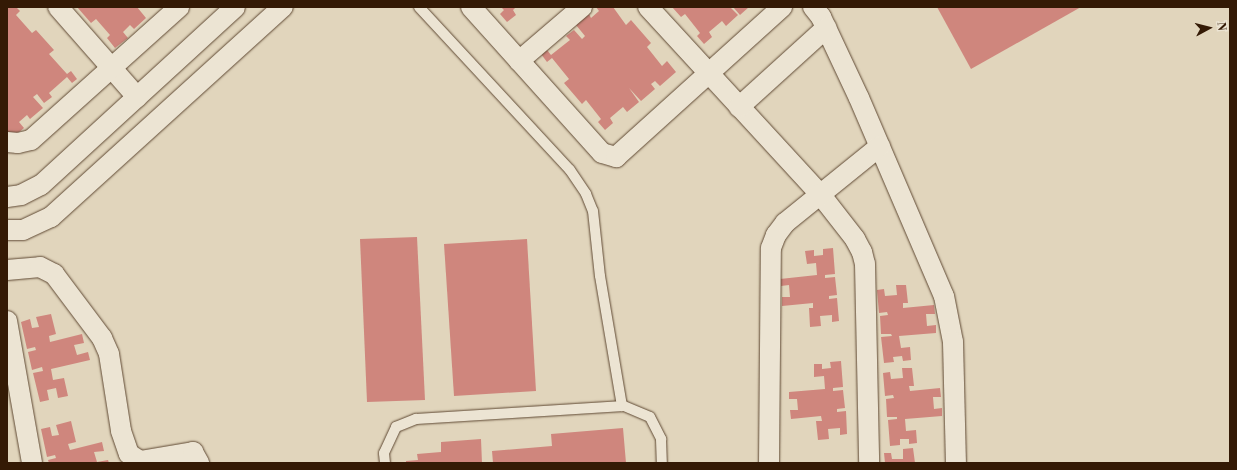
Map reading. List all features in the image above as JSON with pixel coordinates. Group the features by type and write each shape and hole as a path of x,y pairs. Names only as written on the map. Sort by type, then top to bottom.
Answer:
{"street":[{"path":"58,7 137,97"},
{"path":"7,142 18,143 31,140 112,69 179,7"},
{"path":"7,197 21,195 41,185 235,7"},
{"path":"7,230 23,230 40,224 51,216 282,7"},
{"path":"471,7 602,153 616,157 782,7"},
{"path":"519,61 582,7"},
{"path":"648,7 820,194 855,240 865,264 869,463"},
{"path":"813,7 826,28 880,146 935,274 950,318 953,342 956,463"},
{"path":"739,107 826,28"},
{"path":"769,463 771,248 776,235 785,223 880,146"},
{"path":"7,270 40,268 54,274 102,338 109,354 121,431 129,454 140,461 193,452 198,463"},
{"path":"7,321 32,463"}],"lane":[{"path":"419,7 570,170 586,194 593,211 600,276 622,406"},
{"path":"385,463 384,453 396,427 416,419 622,406 650,417 661,439 662,463"}],"building":[{"path":"8,7 16,7 20,11 16,15 32,33 36,30 54,50 49,54 67,74 71,71 77,79 72,83 67,77 49,93 52,97 44,103 37,94 33,97 43,108 30,119 27,115 19,122 24,128 12,138 7,132"},
{"path":"77,7 137,7 146,18 134,29 130,25 123,32 128,38 115,48 107,38 110,35 96,19 91,23"},
{"path":"501,7 516,7 513,10 516,15 507,22 500,14 504,10"},
{"path":"596,7 613,7 626,25 631,20 651,43 647,47 662,66 667,61 676,72 660,86 655,81 651,84 655,89 641,101 629,88 639,102 627,112 623,107 610,118 613,123 605,130 598,122 601,119 586,100 582,104 564,83 569,79 552,58 547,62 541,54 547,50 551,55 570,40 566,36 574,30 582,39 585,36 576,25 589,14 591,18 599,11"},
{"path":"672,7 730,7 738,15 726,26 722,21 709,32 712,37 704,44 697,36 700,33 685,14 681,17"},
{"path":"733,7 749,7 740,15"},
{"path":"937,7 1081,7 971,69"},
{"path":"417,237 425,400 367,402 360,239"},
{"path":"527,239 536,391 454,396 444,244"},
{"path":"833,248 835,274 825,275 825,278 835,277 837,295 829,296 829,299 837,298 839,321 832,322 832,315 820,316 821,326 810,327 809,308 813,308 813,303 782,306 782,297 790,297 789,285 781,286 780,279 817,275 816,263 807,264 805,251 814,250 814,256 823,255 823,249"},
{"path":"896,285 906,285 908,303 903,303 903,308 934,305 935,314 926,314 927,326 936,325 936,333 899,336 901,348 910,347 911,360 903,361 902,356 893,357 894,362 884,363 881,337 892,336 891,334 881,334 880,316 888,315 887,312 879,313 877,290 884,289 885,296 897,295"},
{"path":"51,314 56,334 49,336 50,342 82,334 84,343 74,345 77,355 88,352 90,360 51,369 53,380 64,378 68,396 58,398 56,388 47,390 49,400 40,402 33,373 43,371 42,367 32,370 28,352 36,350 35,347 27,349 21,322 30,319 32,328 39,327 36,317"},
{"path":"841,361 843,387 833,388 833,391 843,390 845,408 837,409 837,412 846,411 847,434 840,435 840,428 828,429 829,439 818,440 816,421 822,421 821,416 791,419 790,410 798,410 797,399 789,399 789,392 825,389 824,376 814,377 814,364 822,364 822,369 831,368 830,362"},
{"path":"902,368 912,368 914,386 909,386 910,391 940,388 941,397 933,397 934,409 942,408 942,416 905,419 906,431 916,430 917,443 909,444 909,439 900,439 900,445 890,446 888,420 897,419 897,417 887,417 886,399 894,398 893,395 885,396 883,373 890,372 891,379 903,378"},
{"path":"71,421 76,442 68,444 70,450 102,442 104,451 94,452 97,462 108,460 109,463 49,463 48,460 56,458 55,455 47,457 41,429 50,427 52,436 59,435 56,425"},
{"path":"623,428 626,463 493,463 492,451 552,446 551,434"},
{"path":"481,439 482,463 406,463 406,461 418,460 417,454 441,452 441,442"},
{"path":"913,448 915,463 885,463 884,453 891,453 892,459 903,459 903,449"}]}
